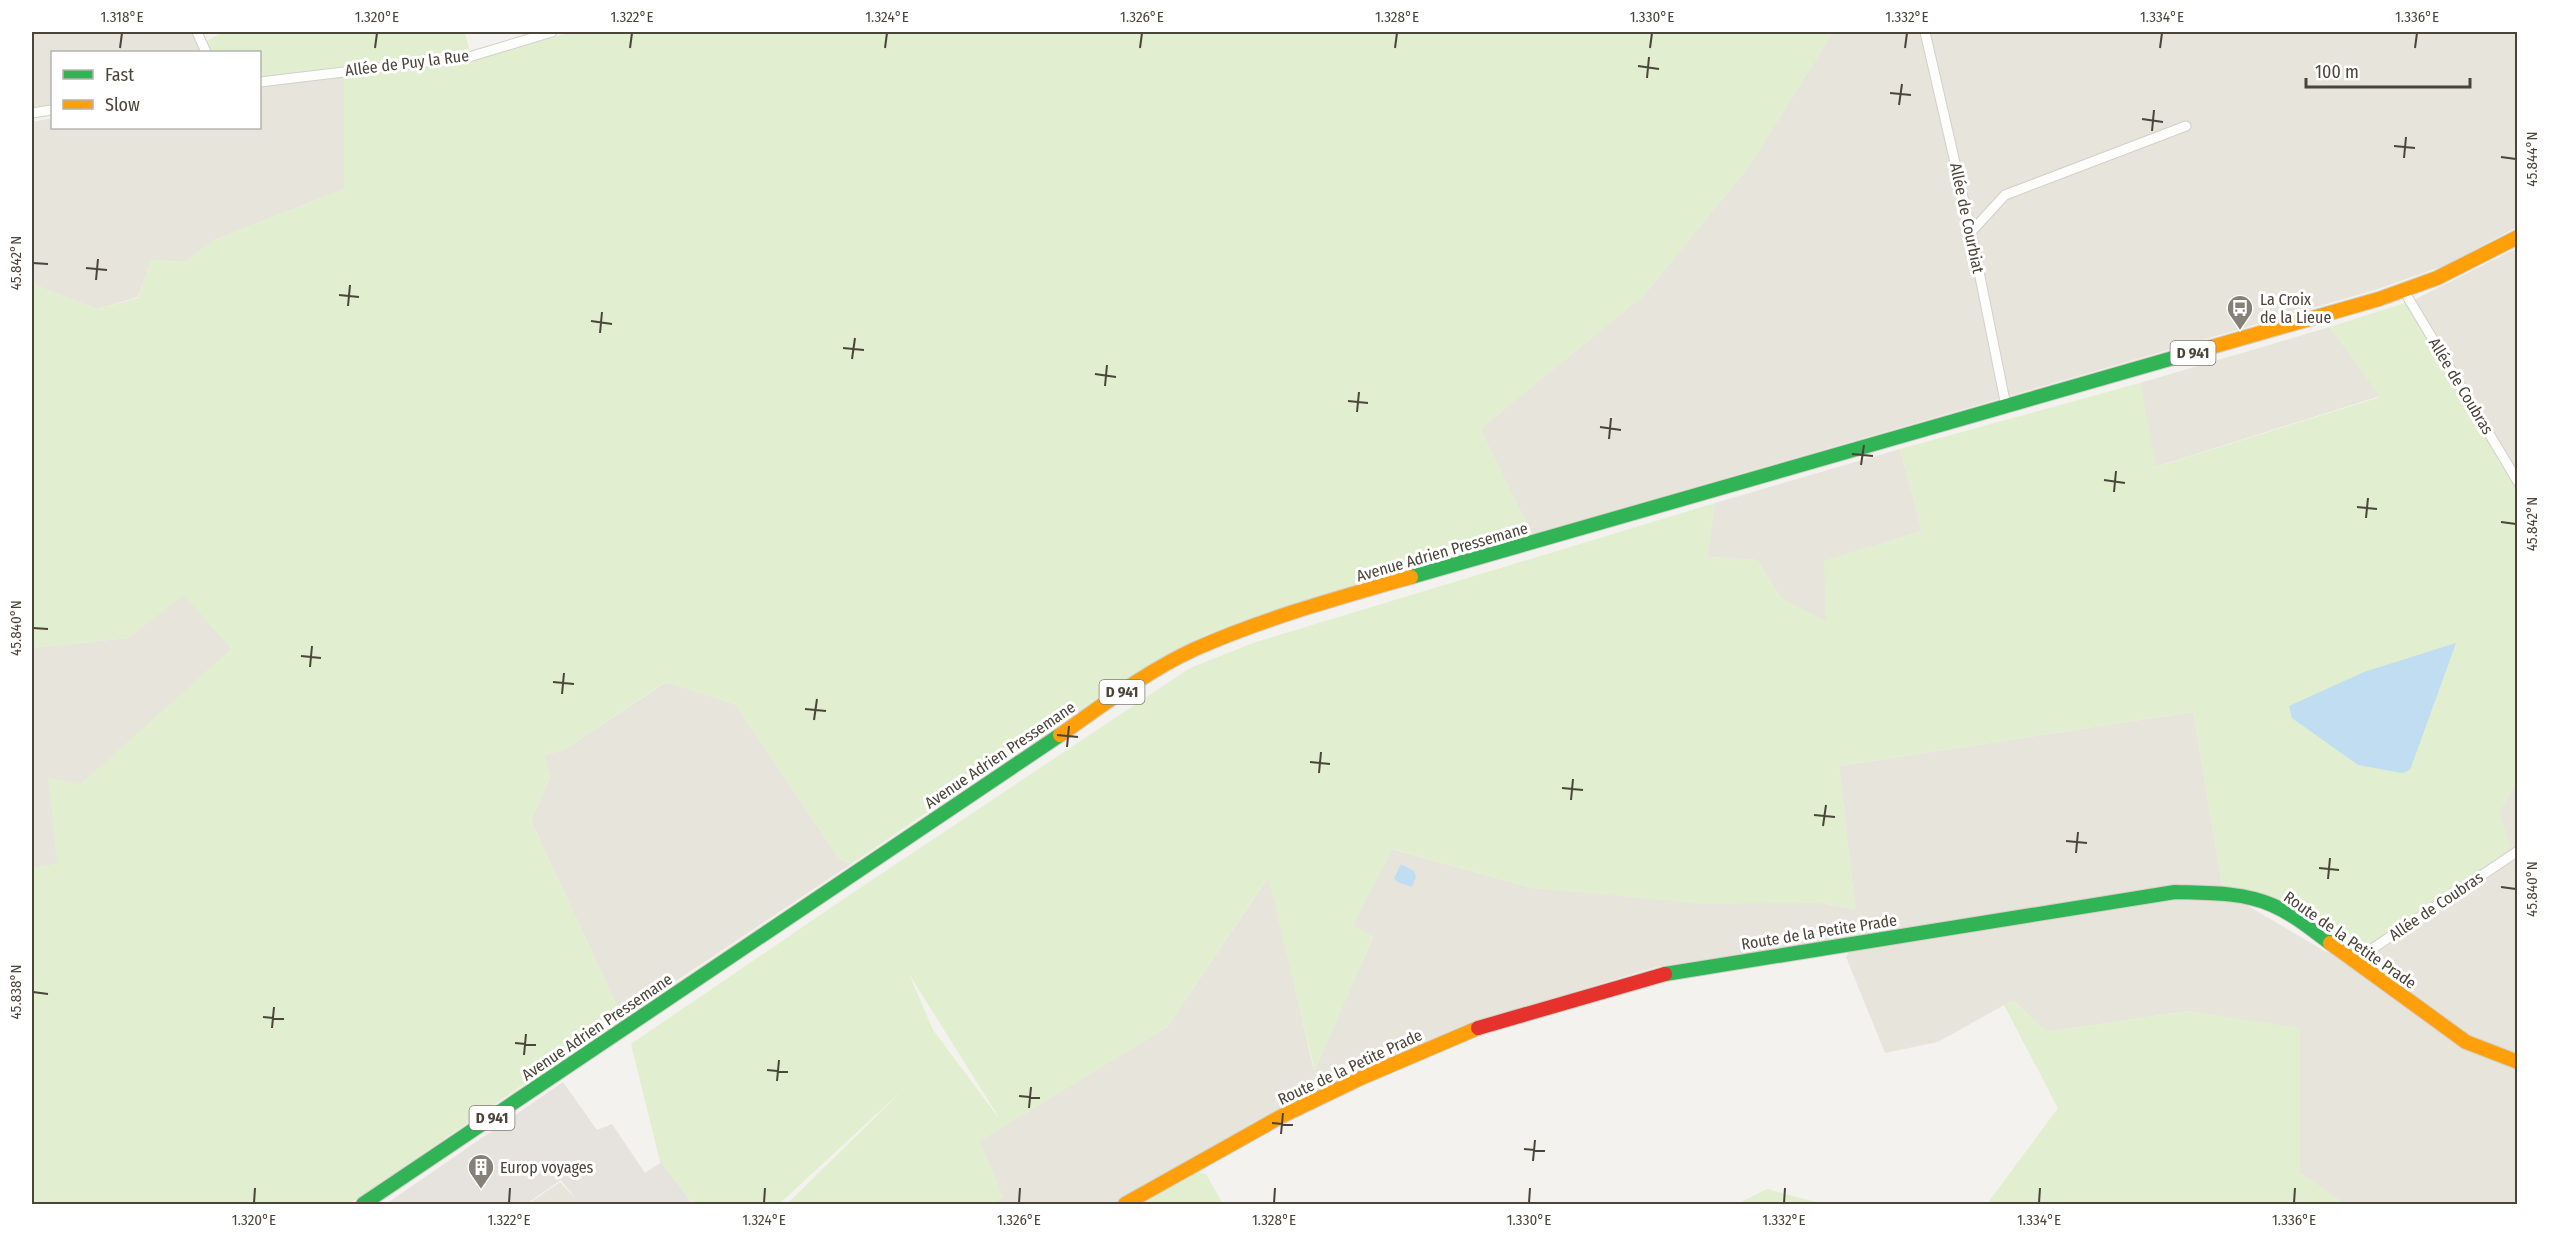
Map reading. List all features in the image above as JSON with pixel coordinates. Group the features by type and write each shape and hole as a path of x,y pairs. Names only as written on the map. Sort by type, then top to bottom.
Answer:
{"main road":[{"name":"D 941","path":"2006,406 2404,291 2473,261 2517,237"},
{"name":"Avenue Adrien Pressemane","path":"363,1204 1135,683 1193,650 1287,614 2006,406"},
{"name":"Route de la Petite Prade","path":"1125,1204 1282,1116 1470,1030 1658,975 2175,892 2225,894 2270,903 2295,918 2466,1042 2517,1062"}],"street":[{"path":"197,32 206,51"},
{"name":"Allée de Puy la Rue","path":"261,82 469,57 552,32"},
{"name":"Allée de Courbiat","path":"1925,32 1971,232 2006,406"},
{"path":"32,113 51,110"},
{"path":"1971,232 2005,195 2186,126"},
{"name":"Allée de Coubras","path":"2404,291 2517,482"},
{"name":"Allée de Coubras","path":"2354,961 2517,851"}],"shaded area":[{"path":"32,32 199,32 208,51 51,51 51,107 32,111"},
{"path":"1833,32 2517,32 2517,227 2446,265 2375,290 1532,534 1480,429 1644,295 1749,166"},
{"path":"344,76 344,189 214,240 185,262 151,260 138,297 97,309 37,286 32,277 32,122 51,118 51,129 261,129 261,87"},
{"path":"2517,248 2517,474 2414,300"},
{"path":"2330,327 2380,396 2155,467 2140,383"},
{"path":"1900,449 1922,531 1825,561 1826,622 1781,598 1757,560 1707,557 1715,503"},
{"path":"184,594 232,649 81,784 57,864 32,868 32,648 128,638"},
{"path":"666,682 735,704 839,858 851,864 622,1017 531,821 550,777 544,756 565,749"},
{"path":"2193,712 2223,891 2326,952 2352,955 2499,812 2517,781 2516,1204 2344,1204 2300,1173 2300,1029 2188,1011 2046,1032 2014,1001 1938,1042 1885,1053 1846,957 1857,938 1656,967 1537,1003 1429,1042 1316,1095 1117,1204 991,1204 1003,1197 979,1141 1167,1027 1269,876 1314,1070 1373,937 1352,926 1392,849 1532,888 1822,903 1855,909 1839,766"},
{"name":"Europ voyages","path":"563,1082 597,1130 612,1124 645,1173 663,1161 692,1204 580,1204 561,1180 526,1204 386,1204"},
{"path":"560,1182 581,1204 528,1204"}],"green space":[{"path":"224,32 465,32 469,49 261,78 261,51 208,51 204,42"},
{"path":"571,32 1833,32 1749,166 1644,295 1480,429 1532,534 1208,634 1166,655 986,772 851,864 839,858 735,704 665,682 565,749 544,756 550,777 531,821 622,1017 349,1204 32,1204 32,868 57,864 48,777 81,784 231,649 184,595 128,638 32,648 32,277 37,286 97,309 138,298 151,260 185,262 214,240 344,189 344,76 472,62"},
{"path":"2414,300 2517,474 2517,781 2499,812 2511,848 2352,955 2273,897 2223,891 2193,712 1839,766 1855,909 1822,903 1703,904 1532,888 1393,849 1352,926 1373,936 1315,1071 1268,877 1167,1027 979,1141 1003,1197 991,1204 787,1204 906,1087 779,1204 693,1204 660,1162 631,1044 1190,668 1253,643 1715,503 1707,557 1757,560 1781,598 1826,621 1824,561 1922,531 1900,449 2140,383 2156,467 2380,397 2330,327","holes":["909,974 998,1116 933,1030"]},
{"path":"2014,1001 2046,1032 2188,1011 2300,1028 2300,1173 2344,1204 1987,1204 2058,1108 2004,1005"},
{"path":"1197,1172 1206,1174 1223,1204 1139,1204"},
{"path":"1767,1189 1816,1202 1822,1204 1737,1204"}],"water":[{"path":"2456,643 2410,770 2402,773 2358,765 2292,718 2289,706 2364,672"},
{"path":"1401,864 1414,871 1416,877 1412,887 1397,882 1394,878"}],"traffic: fast":[{"path":"1411,577 2187,354"},
{"path":"363,1204 1060,735"},
{"path":"1665,974 2175,892 2224,894 2261,901 2302,922 2330,943"}],"traffic: slow":[{"path":"2187,354 2379,299 2437,278 2518,237"},
{"path":"1060,735 1143,678 1195,649 1275,618 1411,577"},
{"path":"2330,943 2466,1042 2518,1062"},
{"path":"1125,1204 1282,1116 1361,1078 1478,1028"}],"traffic: jam":[{"path":"1478,1028 1665,974"}],"place":[{"name":"La Croix de la Lieue","path":"2240,331"},
{"name":"Europ voyages","path":"481,1190"}]}
